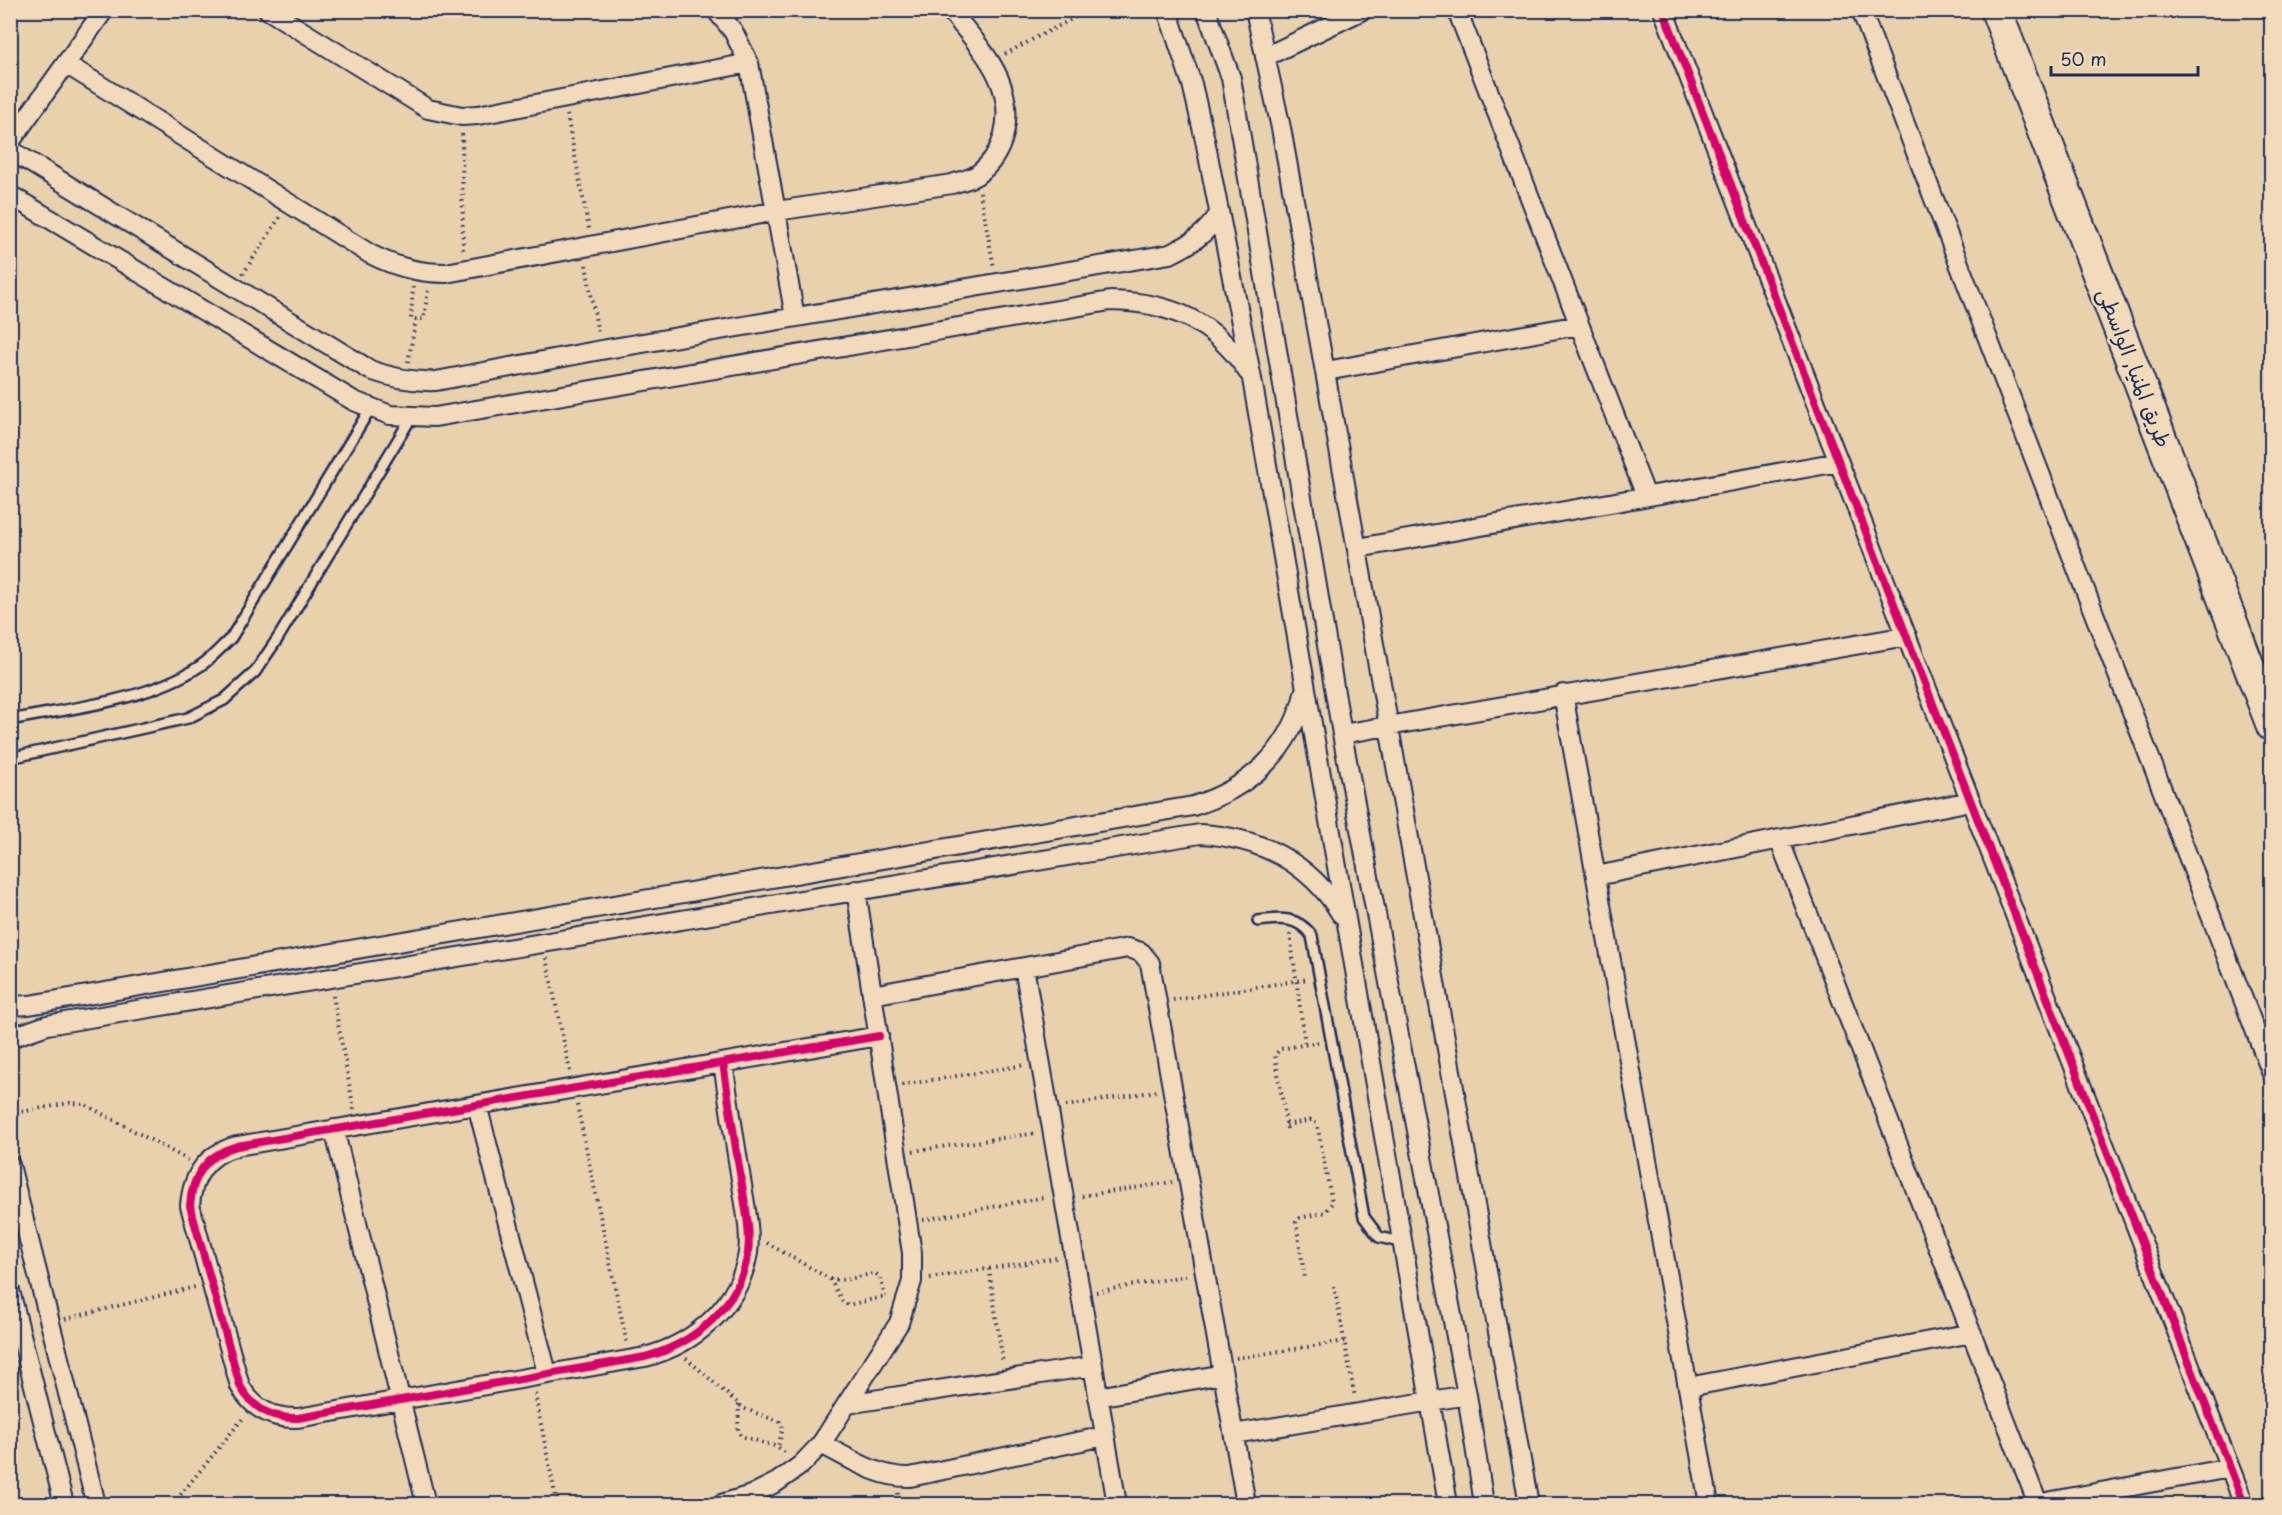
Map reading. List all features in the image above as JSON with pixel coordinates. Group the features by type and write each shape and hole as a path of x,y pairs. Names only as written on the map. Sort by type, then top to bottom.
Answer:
{"main road":[{"name":"طريق المنيا, الواسطى","path":"1996,10 2271,726"}],"street":[{"path":"10,142 104,10"},
{"path":"268,10 428,109 462,116 478,115 749,63"},
{"path":"716,10 733,31 749,63 795,317"},
{"path":"66,64 370,254 392,265 423,272 463,271 587,245 777,211 952,184 977,175 995,156 1005,136 1008,110 1002,85 950,10"},
{"path":"1167,10 1192,84 1252,379 1448,1504"},
{"path":"1206,10 1231,78 1342,734 1467,1395 1484,1504"},
{"path":"1255,10 1281,128 1326,371 1529,1504"},
{"path":"1265,57 1363,10"},
{"path":"1457,10 1646,496"},
{"path":"1662,10 2244,1504"},
{"path":"1861,10 2271,1074"},
{"path":"10,150 370,370 405,380 436,381 601,350 1170,254 1190,244 1208,231 1219,214"},
{"path":"10,195 370,409 411,418 435,417 1110,301 1139,301 1167,307 1193,319 1216,335 1237,355 1252,379"},
{"path":"1326,371 1579,325"},
{"path":"1358,548 1839,462"},
{"path":"1342,734 1907,636"},
{"path":"10,1006 41,1003 1192,806 1234,790 1269,762 1294,725 1306,682"},
{"path":"1563,694 1709,1504"},
{"path":"1596,876 1971,801"},
{"path":"10,1038 47,1025 1200,834 1222,835 1265,847 1303,869 1333,902 1345,921"},
{"path":"1779,839 2037,1504 2230,1468"},
{"path":"721,1504 751,1495 777,1482 801,1465 821,1444 892,1335 910,1288 912,1253 908,1223 856,890"},
{"path":"872,995 1128,948 1141,952 1150,963 1246,1504"},
{"path":"1024,967 1117,1504"},
{"path":"723,1063 748,1232 745,1264 729,1299 705,1328 674,1348 630,1360 286,1419 264,1412 254,1405 240,1386 190,1206 191,1192 201,1167 225,1149 879,1036"},
{"path":"477,1105 539,1375"},
{"path":"334,1129 426,1504"},
{"path":"10,1165 96,1504"},
{"path":"10,1291 64,1504"},
{"path":"1688,1387 1972,1333"},
{"path":"847,1404 1093,1366"},
{"path":"1098,1396 1222,1368"},
{"path":"1234,1434 1467,1395"},
{"path":"42,1416 72,1409"},
{"path":"821,1444 879,1473 895,1478 910,1477 1105,1436"}],"lane":[{"path":"10,720 165,685 201,666 231,638 370,409"},
{"path":"10,758 188,718 224,699 255,672 278,638 411,418"},
{"path":"1258,921 1288,919 1299,922 1312,936 1364,1218 1379,1237 1404,1243"}],"path":[{"path":"988,63 1089,10"},
{"path":"564,98 601,350"},
{"path":"462,116 463,271"},
{"path":"977,175 996,283"},
{"path":"235,287 289,203"},
{"path":"416,320 424,317 423,272"},
{"path":"416,320 409,316 423,272"},
{"path":"405,380 416,320"},
{"path":"1288,919 1305,1044"},
{"path":"543,942 630,1360"},
{"path":"1156,1003 1321,977"},
{"path":"330,978 357,1125"},
{"path":"1305,1279 1296,1222 1300,1218 1326,1212 1332,1203 1317,1124 1311,1120 1287,1127 1275,1055 1280,1049 1332,1039"},
{"path":"886,1088 1040,1062"},
{"path":"1048,1108 1172,1089"},
{"path":"10,1114 70,1103 84,1104 201,1167"},
{"path":"897,1154 1052,1131"},
{"path":"908,1223 1064,1196 1188,1179"},
{"path":"748,1232 830,1279 845,1280 875,1273 880,1277 885,1296"},
{"path":"830,1279 842,1301 848,1305 989,1269 1074,1256"},
{"path":"989,1269 1005,1380"},
{"path":"1081,1295 1204,1272"},
{"path":"50,1323 211,1283"},
{"path":"1334,1286 1355,1399"},
{"path":"1222,1368 1345,1341"},
{"path":"674,1348 747,1410 780,1422 783,1428 778,1447"},
{"path":"539,1375 556,1504"},
{"path":"739,1404 738,1430 741,1436 778,1447 801,1465"},
{"path":"173,1504 254,1405"}],"cycle path":[{"path":"1663,10 2244,1504"},
{"path":"723,1063 747,1219 748,1253 743,1272 725,1306 697,1332 681,1343 645,1357 298,1418 280,1417 264,1411 245,1394 240,1386 190,1206 191,1195 198,1176 209,1160 217,1154 237,1146 879,1036"}]}
